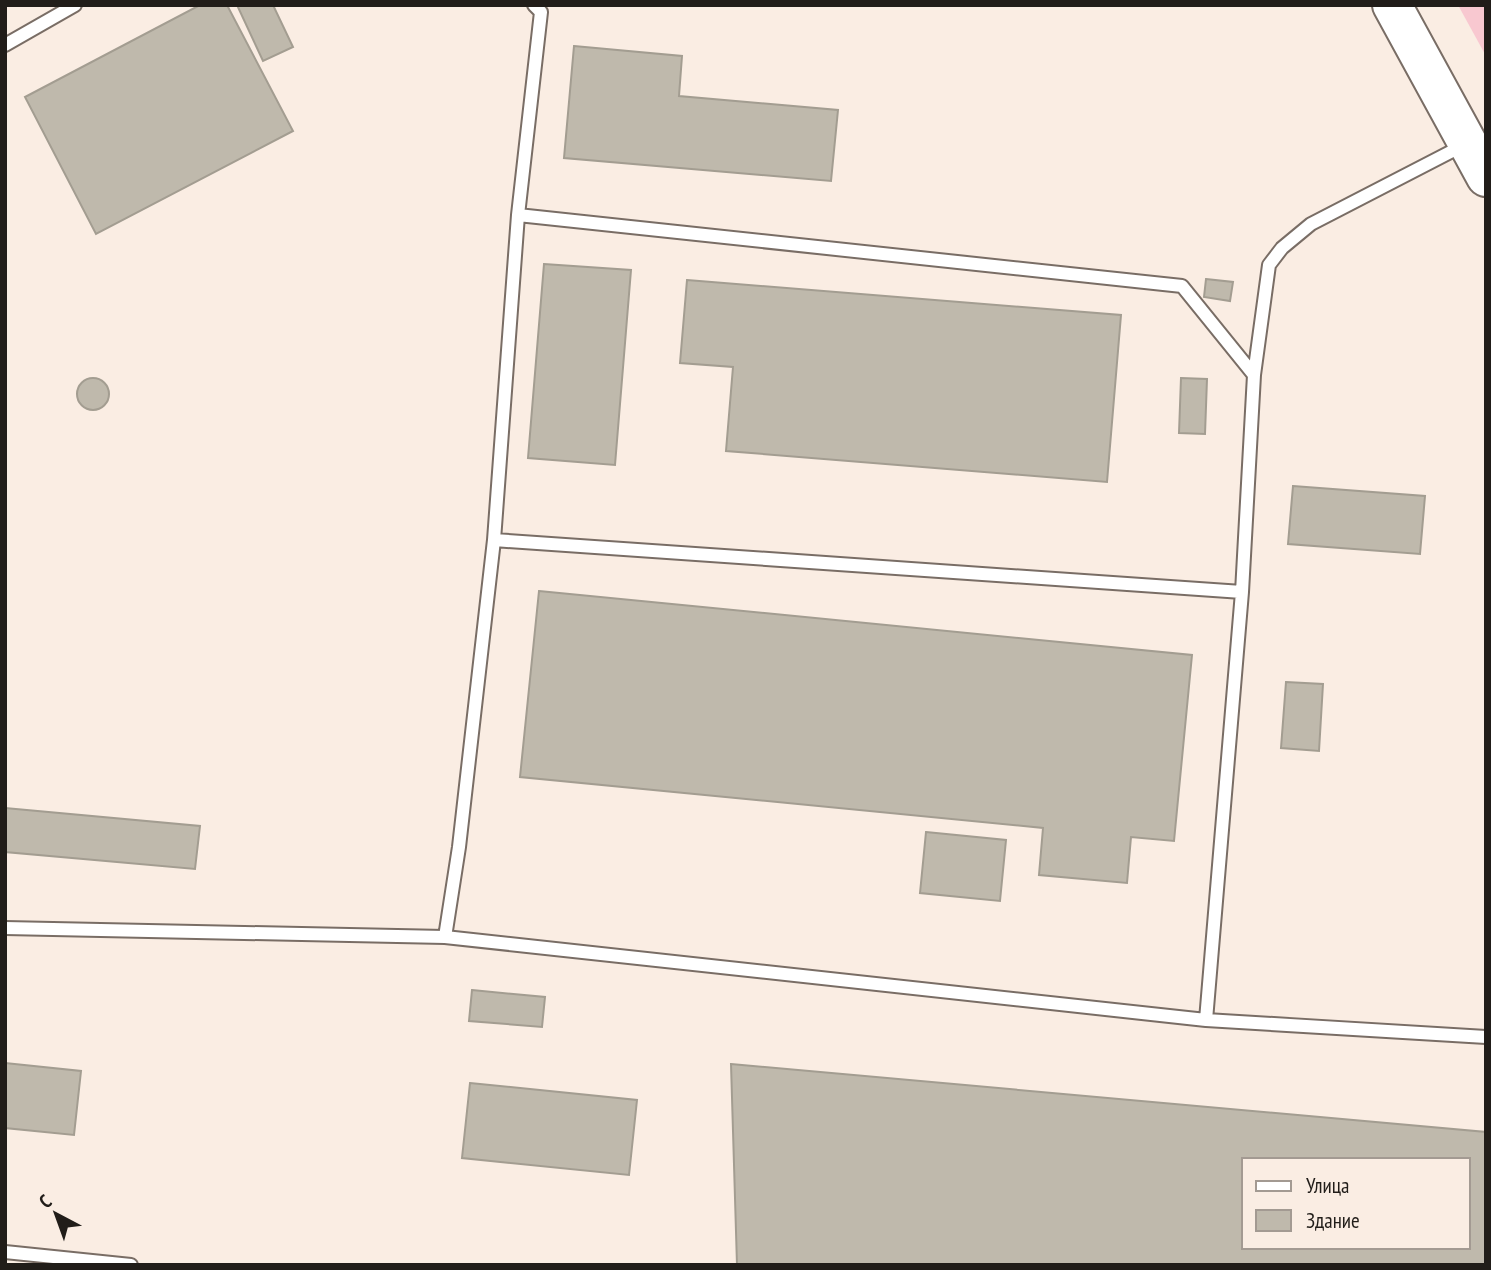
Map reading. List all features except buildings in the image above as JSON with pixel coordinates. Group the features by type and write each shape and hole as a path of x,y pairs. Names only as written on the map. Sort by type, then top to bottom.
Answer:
{"main road":[{"path":"1392,5 1486,177"}],"lane":[{"path":"5,45 75,5"},
{"path":"445,937 464,809 494,540 518,215 541,12 534,5"},
{"path":"1206,1020 1242,592 1254,375 1269,265 1283,248 1311,224 1467,143"},
{"path":"518,215 1182,286 1254,375"},
{"path":"494,540 1242,592"},
{"path":"5,928 445,937 1206,1020 1486,1037"},
{"path":"5,1252 131,1265"}],"shaded area":[{"path":"1458,5 1486,5 1486,56"}]}
